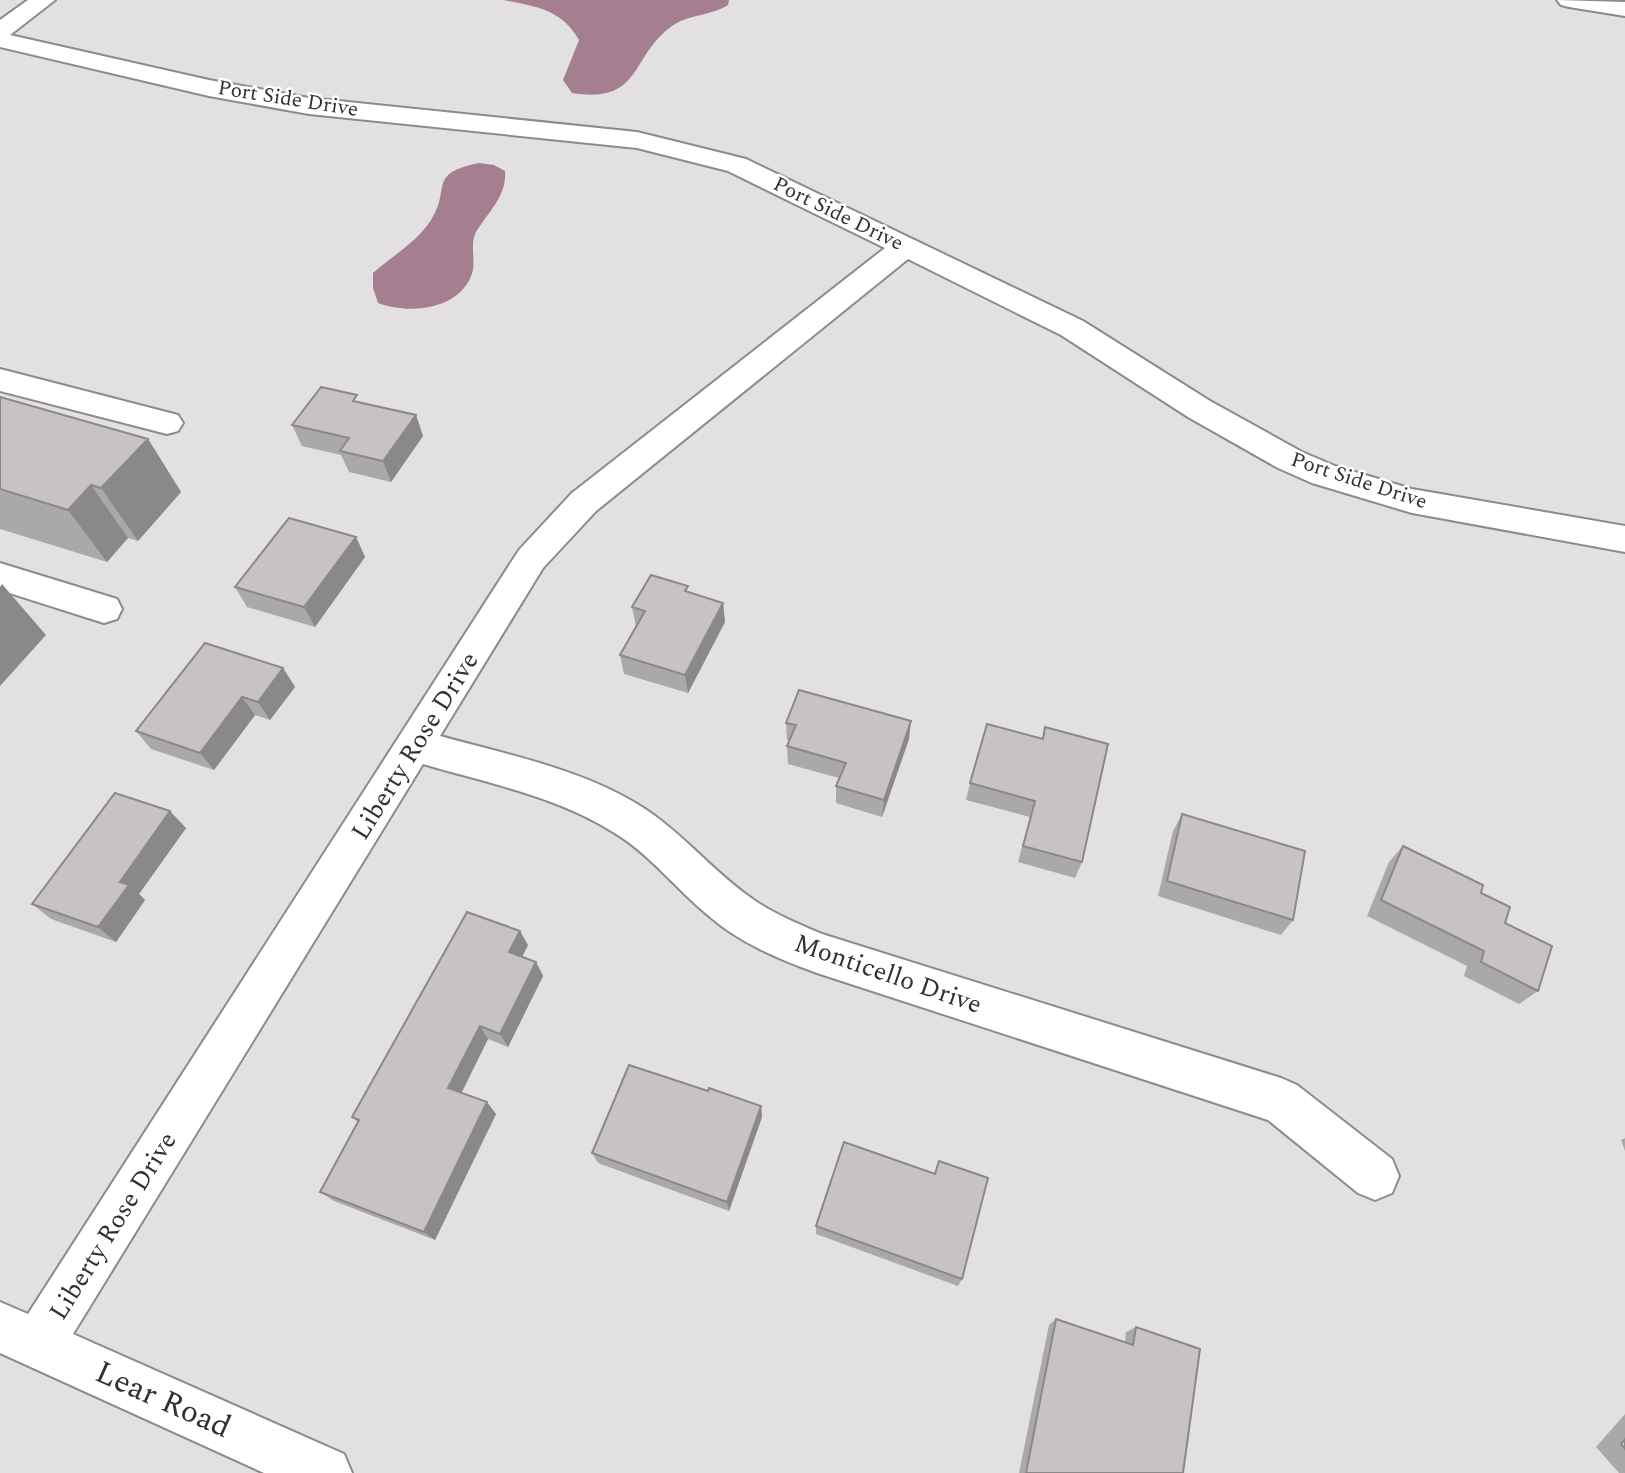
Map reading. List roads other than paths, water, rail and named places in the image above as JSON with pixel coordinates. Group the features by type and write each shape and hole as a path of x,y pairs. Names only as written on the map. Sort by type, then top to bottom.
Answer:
{"street":[{"path":"0,31 43,0"},
{"path":"1569,0 1625,9"},
{"name":"Port Side Drive","path":"0,40 209,88 298,104 603,136 667,146 737,165 1072,328 1237,432 1324,475 1412,501 1625,540"},
{"name":"Liberty Rose Drive","path":"19,1336 416,745 531,559 555,530 584,502 905,247"},
{"path":"0,380 167,423"},
{"path":"0,576 104,609"},
{"name":"Monticello Drive","path":"416,745 570,793 614,811 653,837 725,904 768,932 817,953 1281,1101 1375,1176"},
{"name":"Lear Road","path":"19,1336 325,1473"}]}
